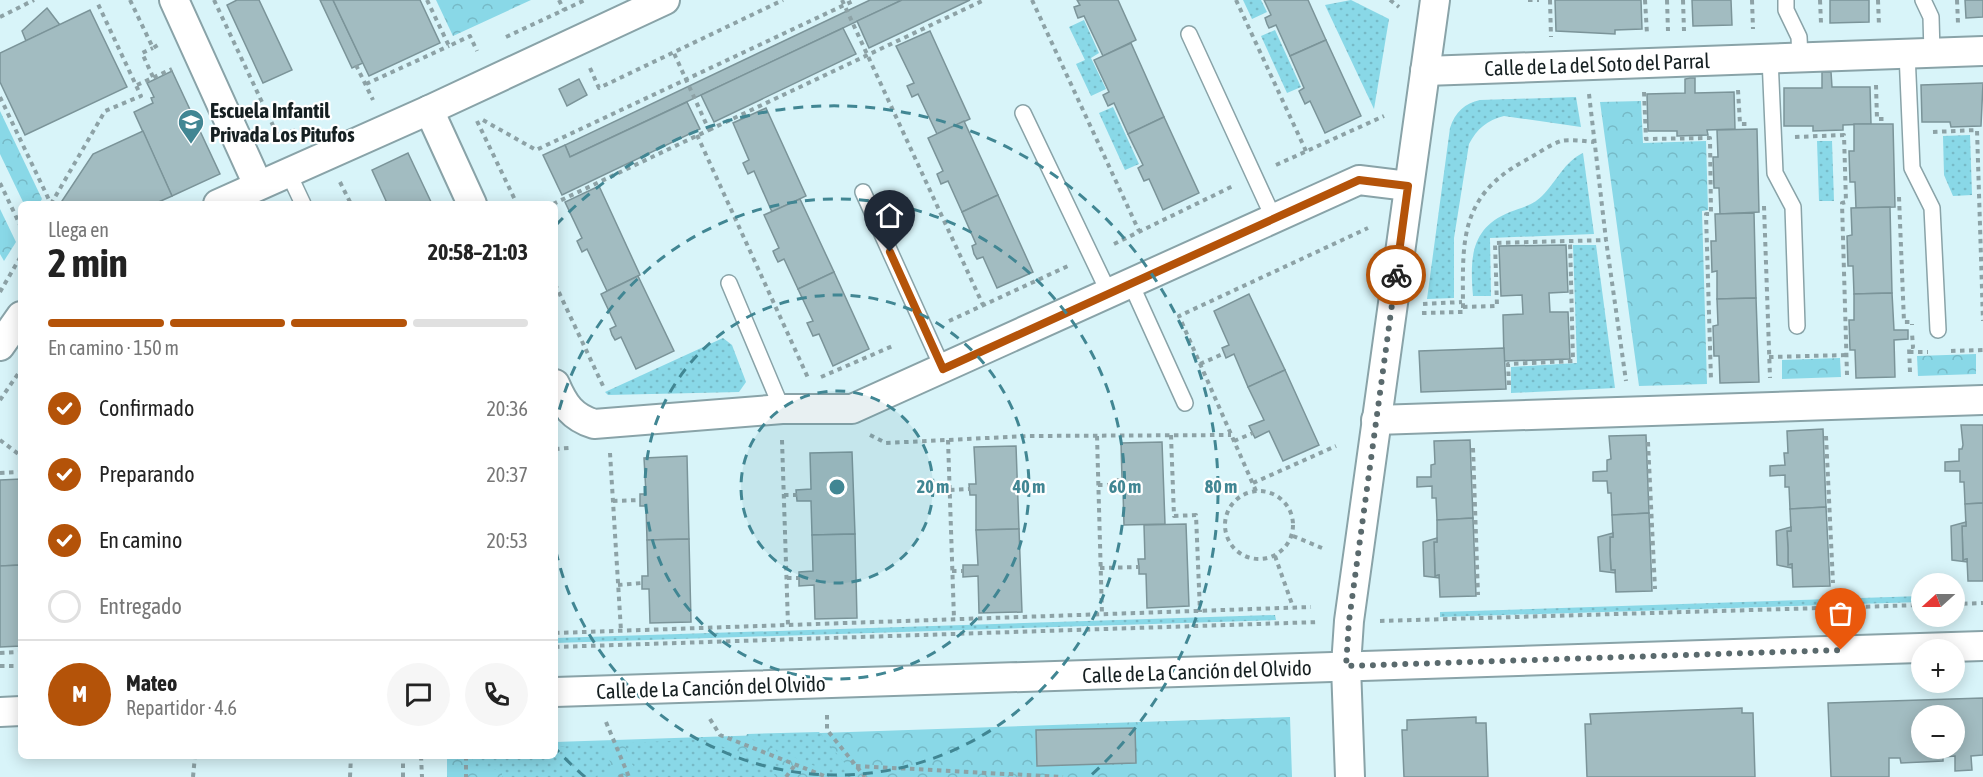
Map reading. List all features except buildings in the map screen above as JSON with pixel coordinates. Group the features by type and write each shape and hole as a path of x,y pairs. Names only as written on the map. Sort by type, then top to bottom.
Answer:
{"street":[{"path":"174,0 258,185"},
{"path":"224,201 429,110 665,0"},
{"path":"1350,777 1346,666 1349,621 1435,0"},
{"name":"Calle de La del Soto del Parral","path":"1425,71 1586,65 1762,48 1800,57 1983,51"},
{"path":"429,110 471,201"},
{"path":"558,390 566,406 578,419 594,424 782,409 852,409 1359,180 1408,186"},
{"path":"0,345 18,320"},
{"path":"1376,420 1983,400"},
{"name":"Calle de La Canción del Olvido","path":"558,692 1983,646"},
{"path":"0,712 18,711"}],"lane":[{"path":"1785,0 1786,10 1799,37 1800,57"},
{"path":"1923,0 1931,17 1920,53 1911,168 1932,208 1938,330"},
{"path":"1189,34 1274,219"},
{"path":"1762,48 1775,173 1793,207 1797,327"},
{"path":"1023,113 1185,403"},
{"path":"288,172 302,201"},
{"path":"863,192 943,369"},
{"path":"729,282 782,409"}],"path":[{"path":"0,17 34,0"},
{"path":"214,0 277,134"},
{"path":"428,0 448,46"},
{"path":"559,0 564,10"},
{"path":"496,42 585,0"},
{"path":"588,64 599,88 783,0"},
{"path":"516,201 474,115 536,150 686,80 844,2 855,0"},
{"path":"558,202 984,0"},
{"path":"1032,0 1139,231"},
{"path":"1236,0 1306,151"},
{"path":"1390,0 1399,7"},
{"path":"1528,0 1539,0"},
{"path":"1550,0 1551,32"},
{"path":"1645,0 1647,34"},
{"path":"1667,0 1669,41"},
{"path":"1683,0 1683,26"},
{"path":"1752,0 1762,48"},
{"path":"1820,0 1821,27"},
{"path":"1878,0 1879,35"},
{"path":"1957,0 1958,32"},
{"path":"844,2 983,305"},
{"path":"53,201 105,111 141,96 98,4"},
{"path":"366,84 470,36 477,51 486,46"},
{"path":"153,48 142,53 153,77"},
{"path":"673,51 710,130"},
{"path":"357,64 373,100"},
{"path":"1586,65 1606,240 1628,393 1637,412 1655,589"},
{"path":"137,85 172,69"},
{"path":"1644,88 1646,139 1710,138 1711,214 1706,214 1712,409"},
{"path":"0,97 50,201"},
{"path":"1275,166 1384,116"},
{"path":"1977,130 1983,321"},
{"path":"697,135 810,382"},
{"path":"1773,138 1844,135 1846,202 1842,203 1847,378"},
{"path":"1424,313 1463,312 1462,265 1467,234 1477,201 1495,179 1562,141 1594,142"},
{"path":"339,179 350,201"},
{"path":"0,183 18,221"},
{"path":"1114,244 1234,185"},
{"path":"1899,192 1904,322 1912,322 1913,347 1909,347 1910,366"},
{"path":"1764,196 1769,371"},
{"path":"1256,490 1179,316 1368,228"},
{"path":"1425,304 1497,306 1495,243 1606,240"},
{"path":"1509,397 1508,364 1573,361 1570,241"},
{"path":"0,281 3,288 18,261"},
{"path":"949,321 1068,266"},
{"path":"558,290 604,388"},
{"path":"810,382 895,345"},
{"path":"1200,364 1225,353"},
{"path":"1769,357 1847,355"},
{"path":"796,373 810,382"},
{"path":"0,400 18,374"},
{"path":"1825,405 1833,583"},
{"path":"1471,417 1478,595"},
{"path":"1234,441 1252,433"},
{"path":"864,435 874,434 886,443 1097,436 1232,435"},
{"path":"1171,435 1174,516 1196,515 1200,612"},
{"path":"1097,436 1102,615"},
{"path":"0,440 18,454"},
{"path":"783,440 788,625"},
{"path":"771,441 793,440"},
{"path":"948,440 954,619"},
{"path":"1253,483 1336,446"},
{"path":"609,447 621,631"},
{"path":"558,448 577,448"},
{"path":"0,473 18,472"},
{"path":"1098,485 1116,485"},
{"path":"950,490 970,489"},
{"path":"1256,490 1270,492 1282,499 1290,509 1294,522 1293,536 1286,548 1275,556 1262,560 1243,555 1228,541 1225,528 1226,515 1233,503 1244,494 1256,490"},
{"path":"784,495 797,495"},
{"path":"613,501 640,500"},
{"path":"1293,536 1322,548"},
{"path":"1275,556 1293,607"},
{"path":"1100,568 1139,567"},
{"path":"952,571 963,571"},
{"path":"787,578 799,578"},
{"path":"618,585 642,583"},
{"path":"1965,604 1983,603"},
{"path":"558,647 1911,605"},
{"path":"558,633 1311,607"},
{"path":"0,653 18,652"},
{"path":"0,666 18,666"},
{"path":"827,715 827,730 865,777"},
{"path":"710,719 720,735 827,777"},
{"path":"606,722 628,775 619,777"},
{"path":"193,777 195,759"},
{"path":"350,777 351,759"},
{"path":"403,759 403,777"},
{"path":"421,759 422,777"},
{"path":"466,759 466,777"},
{"path":"786,777 795,765"},
{"path":"856,766 1063,777"}],"green space":[{"path":"436,0 531,0 453,36"},
{"path":"1243,0 1261,0 1267,12 1252,19"},
{"path":"1351,0 1389,19 1374,109 1325,5"},
{"path":"1084,20 1099,53 1091,58 1106,89 1091,96 1076,64 1085,60 1069,27"},
{"path":"1275,30 1301,87 1287,93 1261,36"},
{"path":"1576,97 1581,127 1504,116 1483,126 1475,134 1469,144 1454,238 1454,298 1427,299 1450,128 1458,113 1470,103 1480,100"},
{"path":"1641,101 1643,143 1706,141 1708,210 1702,211 1707,384 1639,386 1600,102"},
{"path":"1113,107 1139,164 1125,170 1099,113"},
{"path":"0,111 42,199 41,201 23,201 0,154"},
{"path":"1970,135 1972,195 1953,196 1944,175 1943,136"},
{"path":"1817,141 1832,141 1834,201 1819,201"},
{"path":"1583,153 1594,234 1490,238 1491,296 1473,296 1473,257 1480,236 1497,219 1538,199 1566,167"},
{"path":"0,209 16,242 4,261 0,254"},
{"path":"1573,245 1596,245 1615,388 1511,393 1511,367 1577,363"},
{"path":"723,338 732,345 746,382 739,392 608,395 605,392"},
{"path":"1976,354 1976,374 1918,376 1917,356"},
{"path":"1840,358 1841,377 1782,379 1782,360"},
{"path":"1911,596 1911,602 1440,617 1440,612"},
{"path":"1275,615 1276,620 558,643 558,638"},
{"path":"1290,717 1292,777 447,777 447,759 558,759 558,742"},
{"path":"819,732 856,777 841,777 746,737 747,734"},
{"path":"712,739 717,745 783,765 772,777 638,777 624,743"},
{"path":"604,744 613,771 596,777 502,777 502,771 473,766 472,759 558,759 558,747"}],"way so far":[{"path":"1396,275 1349,621 1346,666 1841,650"}],"place":[{"name":"Escuela Infantil Privada Los Pitufos","path":"191,145"}],"route":[{"path":"890,252 943,369 1359,180 1408,186 1396,275"}]}
